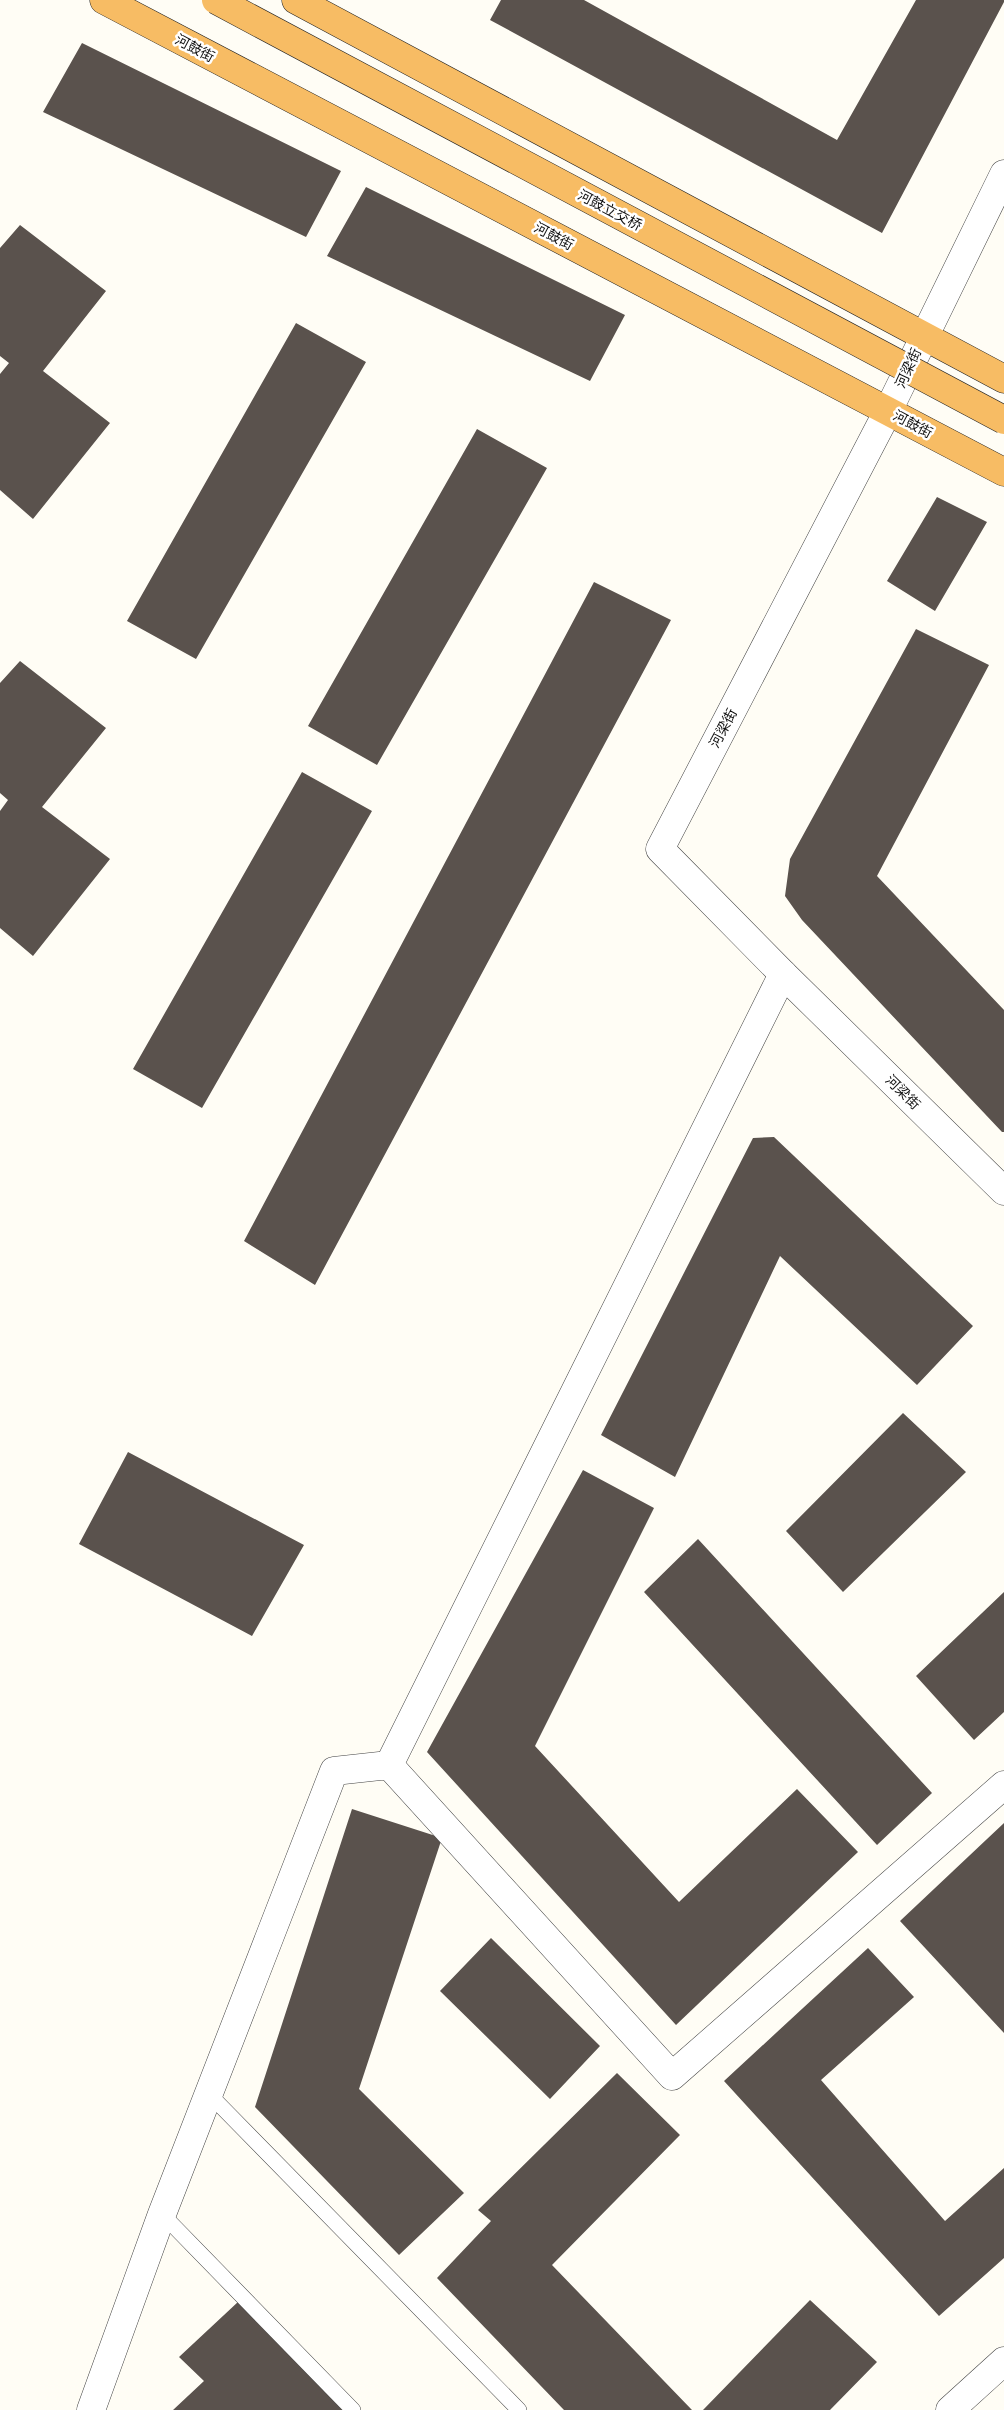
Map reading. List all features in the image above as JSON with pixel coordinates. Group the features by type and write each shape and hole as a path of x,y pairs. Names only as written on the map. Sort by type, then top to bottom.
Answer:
{"highway":[{"name":"河鼓街","path":"104,0 1004,472"},
{"name":"河鼓立交桥","path":"216,0 1004,420"},
{"path":"296,0 1004,379"}],"street":[{"name":"河梁街","path":"1004,174 923,336 888,411 660,849 783,974 1004,1191"},
{"path":"389,1765 783,974"},
{"path":"389,1765 672,2076 1004,1785"},
{"path":"91,2410 162,2214 334,1771 389,1765"},
{"path":"950,2410 1004,2361"}],"lane":[{"path":"209,2094 519,2410"},
{"path":"162,2214 353,2410"}],"building":[{"path":"501,0 584,0 837,140 916,0 1004,0 1004,2 882,233 490,20"},
{"path":"82,43 341,171 306,237 43,112"},
{"path":"366,187 625,315 590,381 327,256"},
{"path":"20,225 106,291 43,371 110,423 33,519 0,490 0,374 9,363 0,356 0,248"},
{"path":"296,323 366,362 196,659 127,621"},
{"path":"477,429 547,468 377,765 308,726"},
{"path":"937,497 987,522 935,611 887,581"},
{"path":"594,582 671,620 315,1285 244,1241"},
{"path":"916,629 989,665 877,876 1004,1010 1004,1132 802,920 785,896 790,859"},
{"path":"20,661 106,728 42,807 110,859 33,956 0,928 0,811 8,800 0,793 0,683"},
{"path":"302,772 372,811 202,1108 133,1069"},
{"path":"774,1137 973,1326 917,1385 780,1256 675,1477 601,1435 753,1138"},
{"path":"903,1413 966,1472 843,1592 786,1531"},
{"path":"128,1452 304,1545 252,1636 79,1544"},
{"path":"583,1470 654,1508 535,1746 679,1902 797,1789 858,1852 676,2025 427,1752"},
{"path":"698,1539 932,1793 877,1845 644,1592"},
{"path":"1004,1592 1004,1712 974,1740 916,1676"},
{"path":"352,1809 442,1838 359,2089 464,2193 399,2255 255,2107"},
{"path":"1004,1823 1004,2033 900,1921"},
{"path":"491,1938 600,2046 550,2099 440,1991"},
{"path":"868,1948 914,1997 821,2080 945,2221 1004,2168 1004,2258 939,2316 724,2081"},
{"path":"617,2073 680,2135 552,2265 692,2410 564,2410 437,2278 491,2221 478,2210"},
{"path":"810,2300 877,2362 830,2410 703,2410"},
{"path":"239,2301 344,2410 173,2410 204,2381 179,2357"}]}
